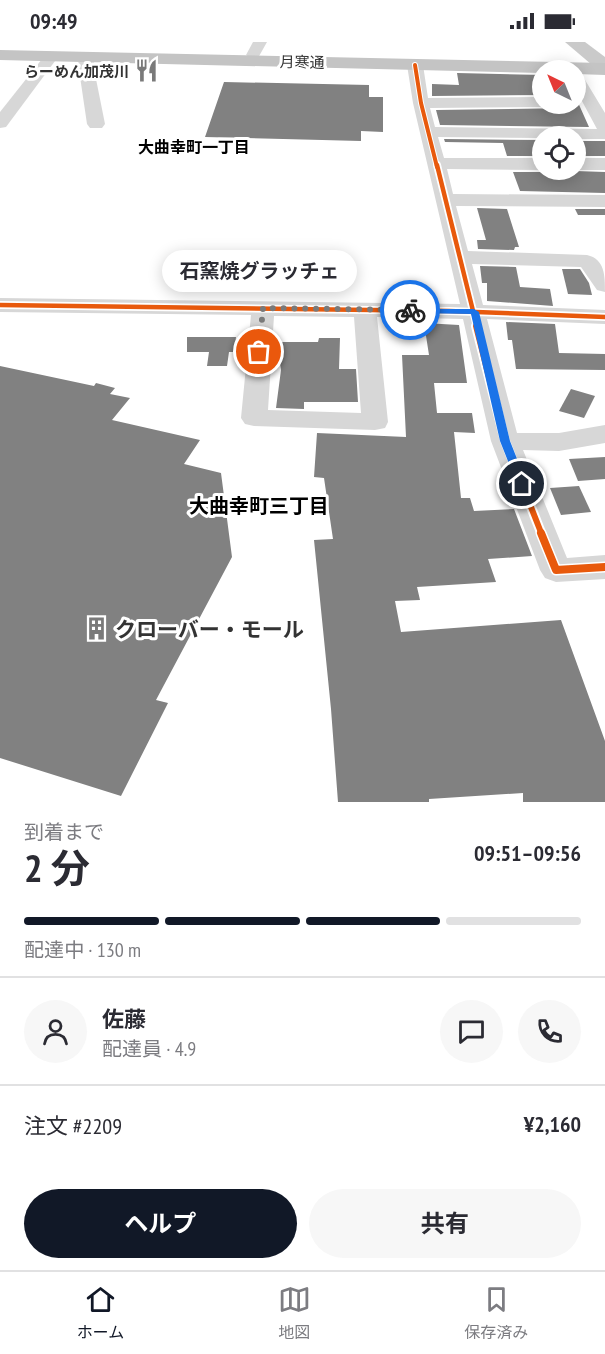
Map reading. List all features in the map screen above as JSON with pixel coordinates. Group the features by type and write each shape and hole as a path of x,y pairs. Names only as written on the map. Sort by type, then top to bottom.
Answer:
{"highway":[{"name":"月寒通","path":"0,53 57,49 256,49 604,66"},
{"name":"月寒通","path":"57,49 91,57 415,65 604,66"}],"main road":[{"path":"574,42 604,66"}],"street":[{"path":"0,123 57,49"},
{"path":"91,57 86,63 96,124"},
{"path":"415,65 421,103 505,441 556,570 605,567"},
{"path":"421,103 532,102"},
{"path":"586,106 605,128"},
{"path":"429,132 605,134"},
{"path":"436,163 532,164"},
{"path":"586,164 605,164"},
{"path":"446,200 605,201"},
{"path":"460,257 587,261 605,285"},
{"path":"0,304 474,312 605,317"},
{"path":"263,308 254,418 375,422 365,310"},
{"path":"505,441 559,442 605,434"}],"building":[{"path":"457,73 532,75 532,95 432,96 432,84 459,85"},
{"path":"224,82 369,85 369,97 383,97 383,132 361,131 361,141 205,137"},
{"path":"532,109 532,114 583,114 589,127 440,125 436,110"},
{"path":"444,139 532,140 532,156 507,156 503,143 445,142"},
{"path":"586,141 605,141 605,156 586,156"},
{"path":"586,171 605,172 605,193 520,191 513,172 532,172 532,180 586,180"},
{"path":"477,208 507,209 519,247 515,247 514,250 478,249 477,240 486,240"},
{"path":"575,209 605,209 605,215 578,215"},
{"path":"480,266 516,267 520,287 550,289 553,306 487,301 487,283 482,283"},
{"path":"562,269 580,269 589,283 592,295 568,294"},
{"path":"506,322 555,324 559,353 605,354 605,370 516,369 512,340 508,340"},
{"path":"424,323 459,325 467,383 434,383 437,413 472,413 475,433 454,432 461,498 470,498 474,511 514,509 532,556 488,559 496,582 417,587 420,600 395,601 401,632 561,620 605,741 605,802 523,802 523,793 429,799 429,802 338,802 314,540 333,539 324,478 314,477 317,433 406,437 402,355 429,355"},
{"path":"187,337 236,337 234,352 229,352 227,366 207,366 209,352 187,352"},
{"path":"319,338 340,338 339,369 356,369 358,402 304,402 304,409 276,408 281,370 277,342 318,342"},
{"name":"クローバー・モール","path":"0,366 94,386 96,383 115,388 110,394 130,398 112,420 200,440 184,464 221,473 232,557 156,700 168,703 121,796 0,758"},
{"path":"571,389 595,396 584,418 559,411"},
{"path":"605,457 605,479 578,481 569,459"},
{"path":"579,486 591,512 561,515 550,488"}],"cycle path":[{"path":"415,65 421,103 505,441 556,570 605,567"},
{"path":"0,305 449,311 605,317"}],"way so far":[{"path":"259,352 263,308 410,310"}],"place":[{"name":"らーめん加茂川","path":"147,71"},
{"name":"石窯焼グラッチェ","path":"259,352"},
{"name":"クローバー・モール","path":"97,629"}],"district":[{"name":"大曲幸町一丁目","path":"194,147"},
{"name":"大曲幸町三丁目","path":"259,506"}],"route":[{"path":"410,310 474,312 505,441 522,484"}]}
